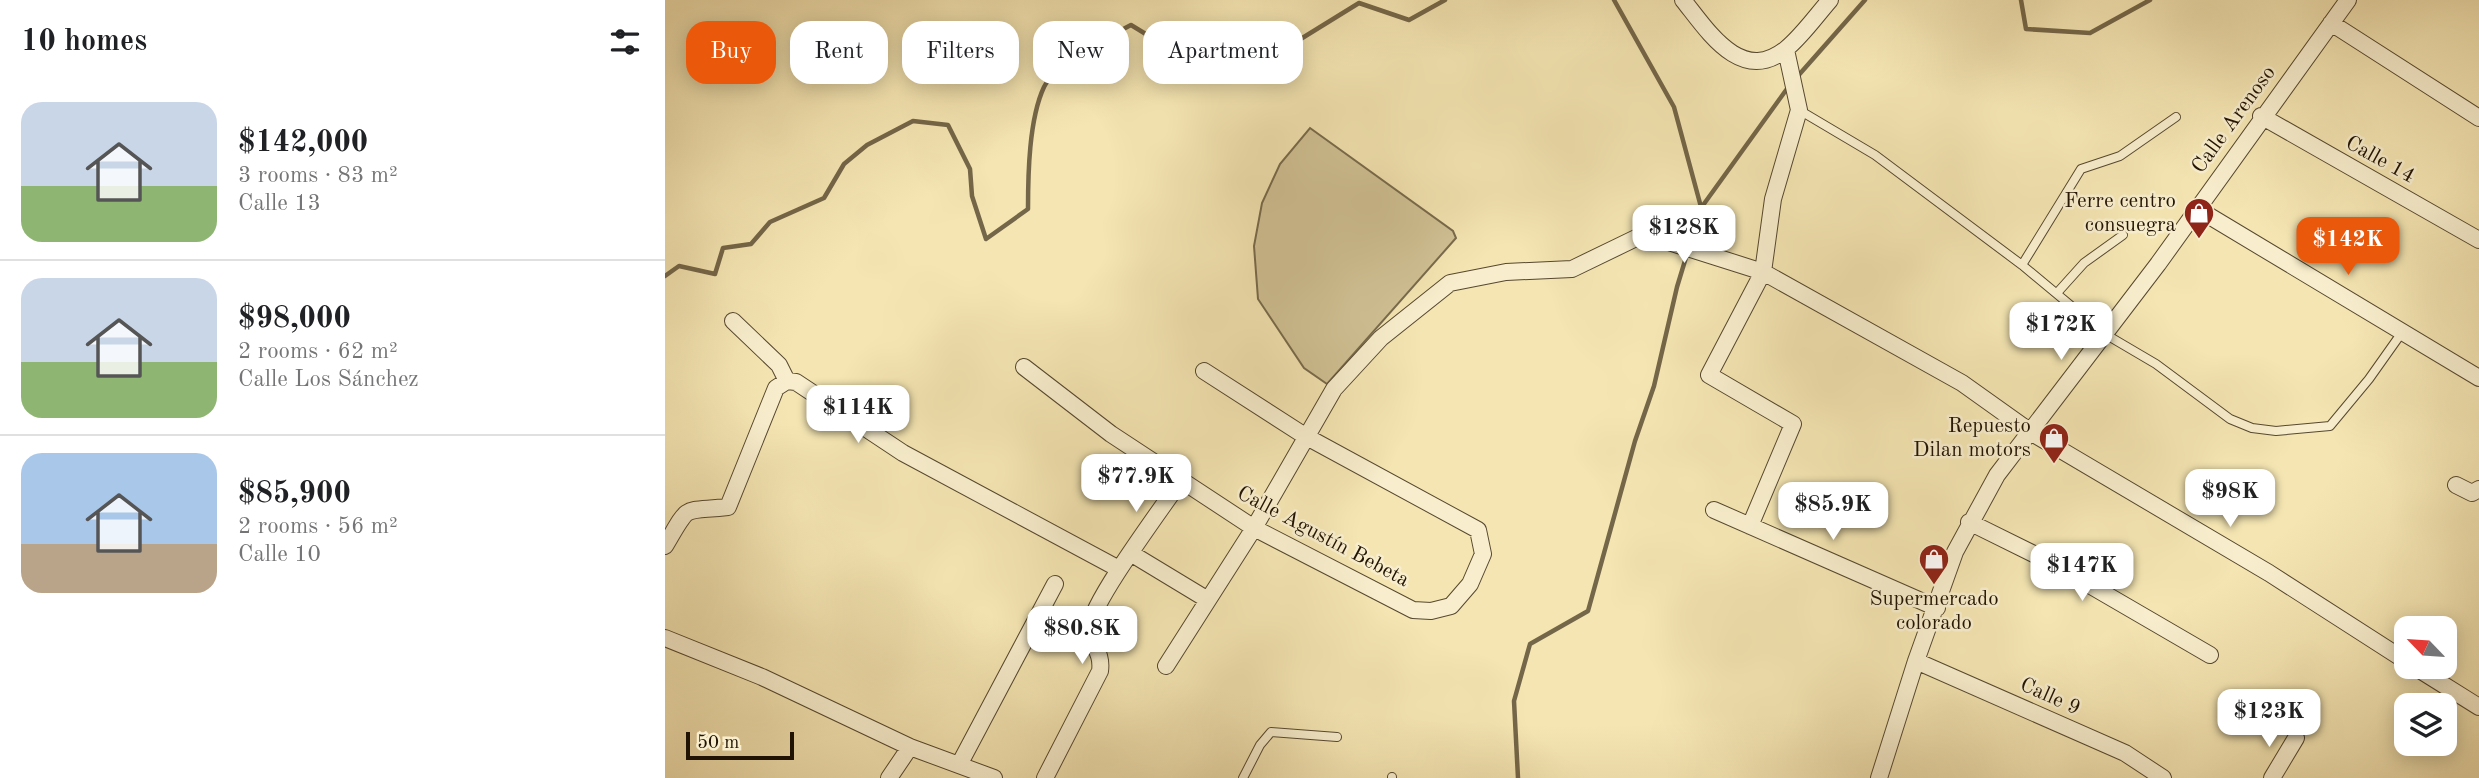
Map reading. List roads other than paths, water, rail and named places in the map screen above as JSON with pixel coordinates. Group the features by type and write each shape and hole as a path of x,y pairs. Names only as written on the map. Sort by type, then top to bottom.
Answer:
{"street":[{"path":"1683,0 1716,41 1730,53 1748,62 1765,60 1786,50 1830,0"},
{"name":"Calle Arenoso","path":"1879,778 1916,660 1969,522 1997,475 2032,433 2348,0"},
{"path":"2331,23 2479,118"},
{"path":"1750,526 1793,424 1709,375 1763,272 1773,199 1798,105 1786,50"},
{"name":"Calle 14","path":"2262,116 2479,240"},
{"path":"2196,208 2479,378"},
{"path":"1166,666 1254,528 1334,389 1381,338 1450,283 1506,272 1572,269 1636,238 1656,238 1763,272 1962,383 2032,433 2269,573 2394,653"},
{"path":"733,321 779,365 787,381"},
{"name":"Calle Agustín Bebeta","path":"1024,367 1111,434 1254,528 1413,610 1431,611 1451,606 1470,584 1483,554 1478,530 1305,436 1204,371"},
{"path":"665,546 683,515 692,508 729,507 776,388 787,381 796,382 827,401 903,453 1119,569"},
{"path":"1045,778 1100,671 1102,657 1091,637 1090,624 1119,569 1181,480"},
{"path":"2456,485 2472,493 2479,489"},
{"path":"1714,510 1937,608"},
{"path":"1969,522 2050,562 2210,656"},
{"path":"1132,554 1208,600"},
{"path":"959,765 1055,584"},
{"path":"665,638 762,677 909,747 991,777"},
{"name":"Calle 9","path":"1916,660 2125,753 2161,777"},
{"path":"2434,679 2479,708"},
{"path":"2272,778 2296,738"},
{"path":"889,778 909,747"}],"lane":[{"path":"1798,105 1875,155 2022,265 2105,334 2156,364 2230,419 2252,428 2276,431 2330,426 2369,379 2403,331"},
{"path":"2022,265 2081,169 2120,156 2176,117"},
{"path":"2057,293 2084,263 2123,235"},
{"path":"1243,778 1260,746 1271,732 1337,737"}],"waterway":[{"path":"665,276 679,266 715,274 723,248 751,244 770,222 824,198 844,164 867,145 913,121 948,125 970,169 972,196 986,239 1028,209 1032,130 1039,100 1050,78 1070,60 1131,25 1221,80 1278,53 1359,3 1409,20 1445,0"},
{"path":"1614,0 1674,107 1701,207"},
{"path":"1797,77 1865,0"},
{"path":"2021,0 2026,29 2090,33 2150,0"},
{"path":"1518,778 1514,701 1530,644 1588,611 1635,441 1654,386 1677,287 1701,208 1789,86"}],"place":[{"name":"Ferre centro consuegra","path":"2199,240"},
{"name":"Repuesto Dilan motors","path":"2054,465"},
{"name":"Supermercado colorado","path":"1934,586"}]}
